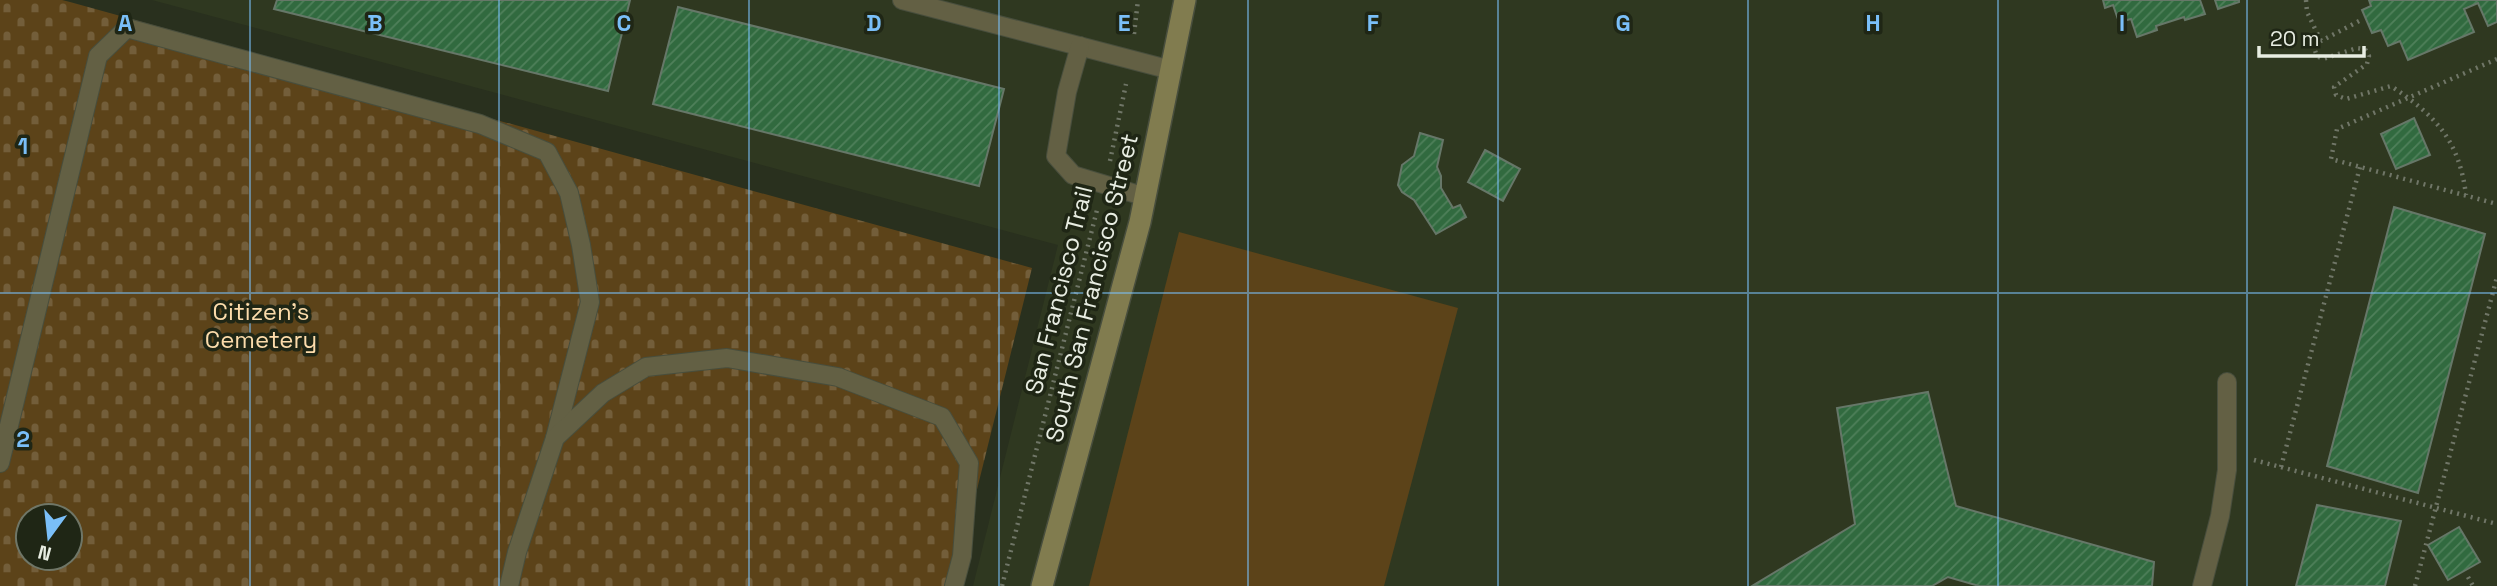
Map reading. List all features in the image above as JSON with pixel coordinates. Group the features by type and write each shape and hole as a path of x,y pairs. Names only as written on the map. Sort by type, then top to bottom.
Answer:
{"street":[{"name":"South San Francisco Street","path":"1042,586 1146,197 1185,0"}],"lane":[{"path":"902,0 1171,70"},
{"path":"0,463 98,56 127,28 480,124 547,152 569,193 582,245 590,302 555,438 517,552 509,586"},
{"path":"1080,46 1056,156 1073,175 1146,197"},
{"path":"555,438 603,393 646,367 727,358 838,377 942,417 969,463 962,556 954,586"},
{"path":"2202,586 2220,516 2227,470 2227,382"}],"path":[{"name":"San Francisco Trail","path":"1002,586 1118,130 1138,0"},
{"path":"2306,0 2307,12 2321,41"},
{"path":"2360,21 2321,41 2314,48 2317,56 2323,59 2357,48 2365,49 2369,56 2367,64 2334,87 2336,94 2346,99 2391,86 2430,114 2444,129 2464,179 2466,195"},
{"path":"2497,59 2337,129 2331,159 2497,204"},
{"path":"2281,467 2360,167"},
{"path":"2415,586 2497,276"},
{"path":"2254,460 2497,524"},
{"path":"2468,577 2473,586"}],"shaded area":[{"path":"152,0 2497,0 2497,586 973,586 1058,245"}],"green space":[{"name":"Citizen's Cemetery","path":"0,0 70,2 1032,268 953,586 0,586"},
{"path":"1179,232 1458,308 1384,586 1089,586"}],"building":[{"path":"277,0 630,0 608,91 274,9"},
{"path":"2103,0 2200,0 2205,14 2156,26 2157,30 2137,37 2131,19 2119,22 2113,5 2105,8"},
{"path":"2215,0 2239,0 2239,2 2218,9"},
{"path":"2369,0 2497,0 2497,22 2488,26 2478,3 2464,9 2474,32 2408,60 2400,41 2388,46 2381,30 2372,33 2362,10 2371,6"},
{"path":"678,7 1004,89 979,186 653,104"},
{"path":"2414,118 2430,155 2396,169 2381,134"},
{"path":"1420,133 1443,140 1437,167 1441,176 1441,188 1453,208 1460,205 1466,217 1436,234 1414,200 1402,192 1398,185 1402,165 1414,156"},
{"path":"1485,150 1520,169 1503,201 1468,182"},
{"path":"2394,207 2485,234 2418,493 2327,466"},
{"path":"1928,392 1956,506 2154,562 2152,586 1979,586 1948,577 1932,586 1752,586 1855,524 1837,408"},
{"path":"2317,505 2401,521 2385,586 2296,586"},
{"path":"2459,527 2480,562 2448,580 2428,545"}]}
